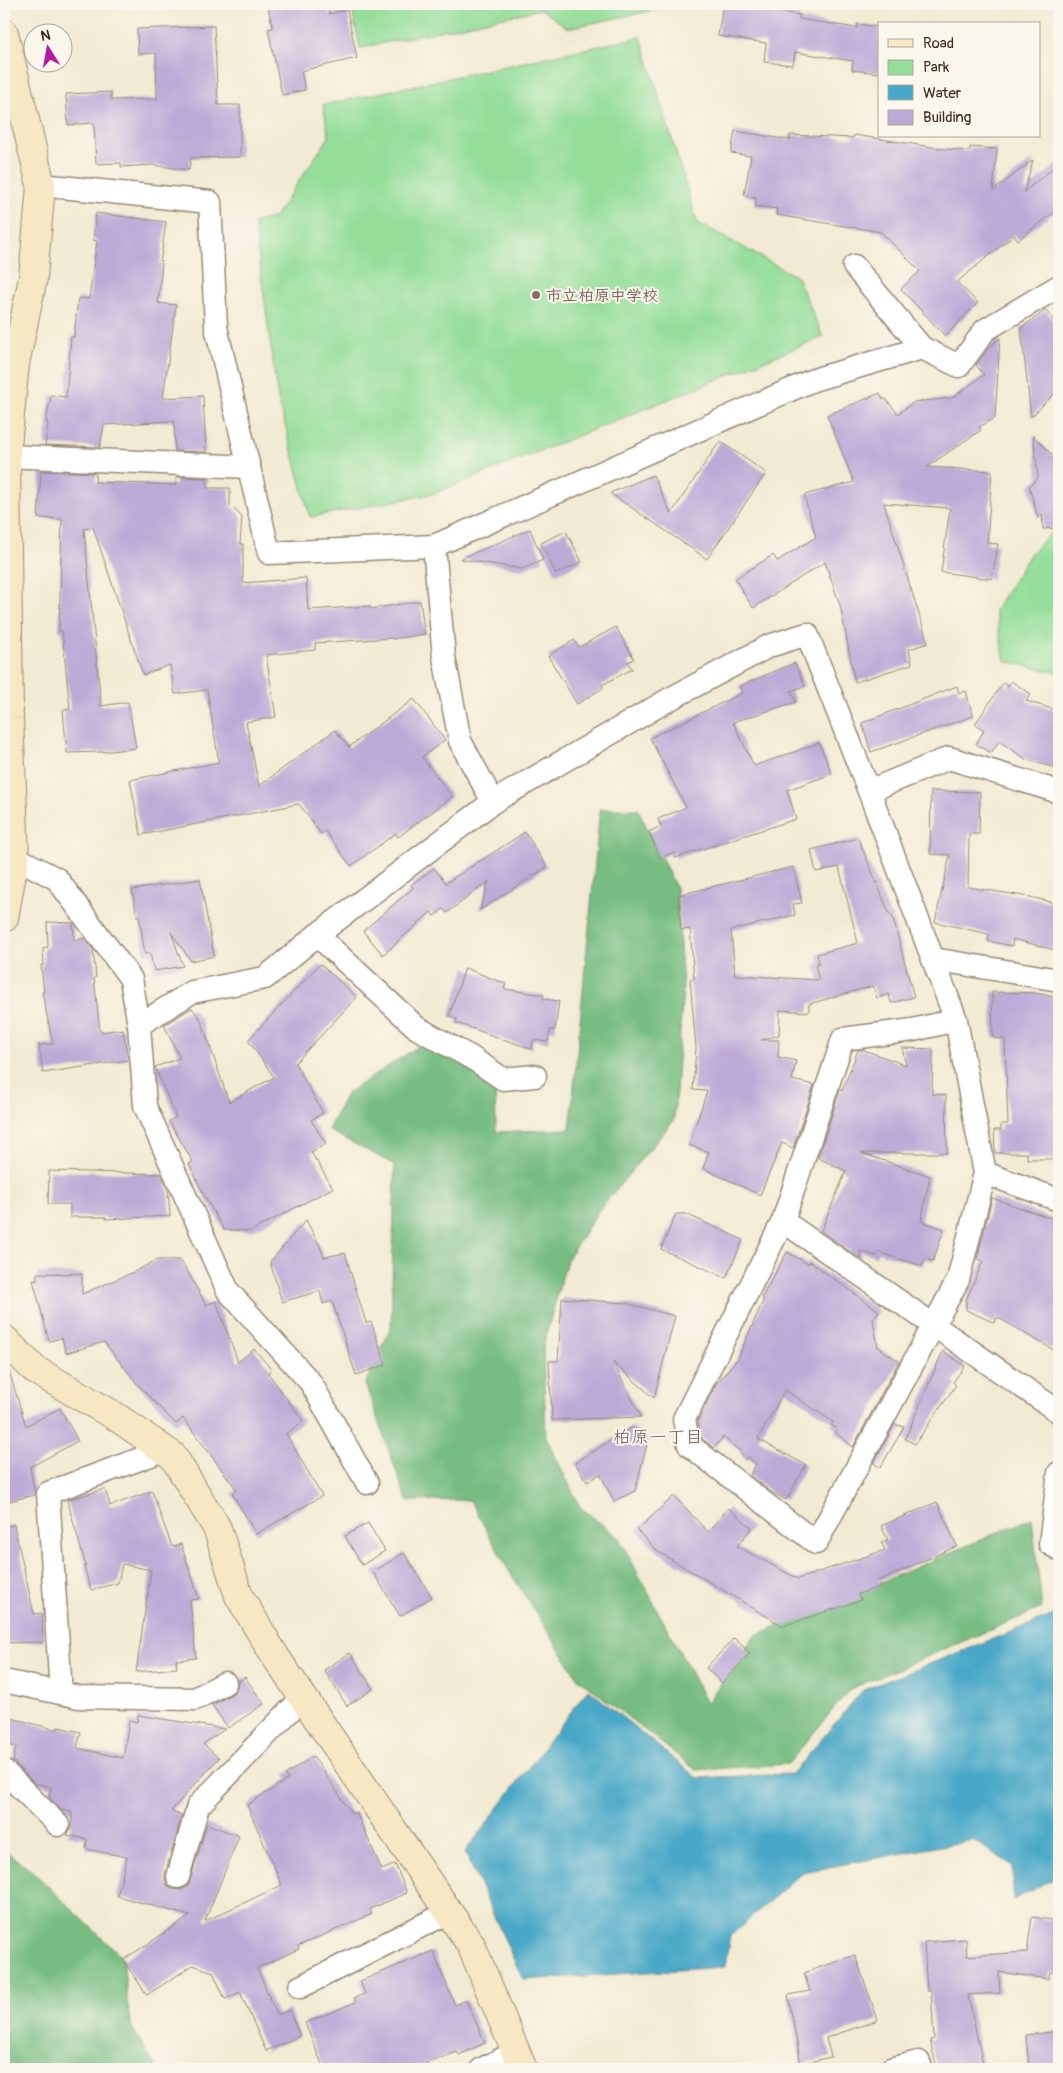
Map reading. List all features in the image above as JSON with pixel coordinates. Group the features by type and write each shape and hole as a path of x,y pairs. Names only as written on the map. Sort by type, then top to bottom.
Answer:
{"street":[{"path":"4,33 41,185 33,278 10,363 6,456 9,719 14,857 4,918"},
{"path":"41,185 210,202 216,327 269,553 434,546 813,380 922,348"},
{"path":"854,266 922,348 959,366 986,330 1059,286"},
{"path":"6,456 249,467"},
{"path":"434,546 444,658 460,741 493,802"},
{"path":"139,1025 192,992 265,978 318,935 493,802 677,695 769,646 807,634 956,1020 985,1173 958,1280 816,1543 689,1445 684,1419 783,1221 843,1039 913,1030 956,1020"},
{"path":"869,791 949,758 1059,792"},
{"path":"14,857 57,879 131,979 139,1025 145,1106 228,1291 310,1382 368,1483"},
{"path":"318,935 417,1028 472,1058 503,1079 535,1076"},
{"path":"933,959 1059,980"},
{"path":"985,1173 1059,1200"},
{"path":"783,1221 1059,1412"},
{"path":"4,1339 35,1370 115,1416 173,1456 217,1528 239,1596 303,1697 471,1945 520,2061 482,2069"},
{"path":"61,1693 48,1493 164,1450"},
{"path":"1059,1473 1050,1544 1059,1549"},
{"path":"4,1682 79,1697 195,1699 225,1683"},
{"path":"178,1877 198,1806 303,1697"},
{"path":"4,1771 58,1825"},
{"path":"300,1987 449,1912"},
{"path":"891,2069 919,2062 921,2069"}],"green space":[{"path":"351,4 668,4 669,7 568,28 541,9 360,48"},
{"name":"市立柏原中学校","path":"641,37 697,222 797,277 823,337 436,493 310,517 278,399 254,222 274,218 329,137 323,105"},
{"path":"1059,525 1059,673 1005,661 995,610 1031,553"},
{"path":"600,809 638,809 676,888 683,987 674,1120 599,1210 567,1260 543,1346 546,1437 580,1507 619,1538 707,1703 754,1636 1032,1518 1042,1608 850,1689 788,1764 696,1770 578,1678 509,1571 470,1500 407,1501 365,1384 391,1327 395,1165 328,1130 346,1094 431,1038 495,1079 496,1132 570,1129"},
{"path":"4,1850 33,1872 123,1958 130,2024 157,2069 4,2069"}],"water":[{"path":"1059,1613 1059,1876 1013,1900 1013,1866 973,1840 803,1872 730,1936 725,1967 523,1980 465,1852 588,1689 697,1778 792,1774 863,1690"}],"building":[{"path":"267,4 327,4 329,14 347,10 357,58 301,71 305,90 282,95 268,29 273,28"},
{"path":"723,4 759,4 759,9 800,15 799,19 857,28 857,24 878,27 878,73 852,70 853,61 795,52 793,65 764,62 766,43 718,36"},
{"path":"214,26 218,105 240,105 240,157 191,158 189,170 152,165 121,167 121,163 96,164 94,123 68,125 66,94 111,92 111,100 157,99 156,53 138,54 137,29"},
{"path":"735,131 790,140 790,135 853,138 854,135 945,149 970,151 970,147 997,149 993,191 1033,160 1024,192 1059,163 1059,209 1018,240 1014,235 957,282 978,303 945,336 901,289 920,271 881,232 776,215 777,209 755,206 756,198 744,195 751,156 731,153"},
{"path":"96,213 166,222 160,264 162,264 158,303 176,305 163,398 203,396 206,452 175,451 174,421 104,425 100,447 45,445 48,423 46,423 51,395 66,397 71,337 74,337 78,298 89,299 97,241 93,240"},
{"path":"1046,310 1059,329 1059,389 1031,417 1021,328"},
{"path":"1000,338 995,418 979,427 981,430 927,467 992,471 987,543 998,544 992,579 941,572 950,508 884,503 928,643 909,649 912,664 855,682 840,605 825,562 753,608 735,579 773,555 777,561 816,537 804,495 854,482 827,415 880,393 883,399 886,399 898,414 914,402 952,398 984,375 976,365 990,346"},
{"path":"1033,435 1059,462 1059,528 1043,529 1042,514 1038,518 1029,486 1038,478"},
{"path":"720,441 766,473 707,559 610,493 653,475 671,514"},
{"path":"41,471 96,473 95,482 176,485 176,477 207,478 207,488 230,488 230,505 242,517 240,544 243,544 243,583 306,578 308,610 370,606 370,609 420,601 425,634 392,639 315,643 315,650 266,655 276,717 246,722 259,786 335,730 349,747 414,699 445,740 422,757 452,797 398,837 396,833 351,866 325,831 321,834 299,804 141,835 130,780 219,762 207,690 175,694 170,665 143,675 93,527 84,529 101,706 128,702 136,748 102,752 67,753 63,710 70,709 62,631 59,631 62,519 38,518"},
{"path":"530,529 543,560 522,569 460,559"},
{"path":"566,531 582,562 556,574 541,543"},
{"path":"616,627 634,659 628,662 632,669 602,685 603,688 577,704 548,656 574,640 579,647"},
{"path":"795,663 805,686 791,691 796,702 733,722 754,766 819,743 832,774 787,790 796,819 675,858 675,852 660,858 649,832 661,826 658,819 686,807 650,738 742,693 739,686"},
{"path":"1011,681 1031,694 1026,701 1059,711 1059,769 1027,760 999,741 991,753 976,744 984,730 975,724 1003,683 1008,686"},
{"path":"957,686 959,693 966,691 973,716 871,752 862,723"},
{"path":"931,791 980,792 979,834 969,834 968,887 1030,897 1059,904 1059,951 1013,939 1012,946 988,941 989,934 935,922 950,855 930,854"},
{"path":"525,832 547,867 480,910 489,881 447,913 443,909 434,916 431,912 383,955 363,931 413,888 411,885 434,868 446,883"},
{"path":"858,838 890,915 892,915 914,997 891,1003 889,994 877,998 873,986 809,1004 809,1012 780,1010 779,1035 761,1040 779,1040 778,1057 796,1061 792,1080 814,1085 793,1148 782,1143 760,1195 703,1168 709,1152 689,1145 707,1091 693,1090 696,1048 690,979 694,979 690,929 681,930 678,895 793,867 802,903 793,904 795,915 731,930 735,975 819,980 815,965 819,963 817,954 858,943 839,867 816,872 811,850"},
{"path":"200,879 214,956 191,961 171,932 183,966 154,971 150,953 145,954 139,915 137,916 132,890"},
{"path":"47,922 73,923 74,940 85,938 93,950 100,1032 123,1029 128,1060 43,1073 39,1045 53,1044 42,992 44,992 41,965 44,965 43,948 48,947"},
{"path":"320,964 357,997 295,1063 323,1113 311,1120 326,1144 311,1152 333,1188 251,1231 224,1230 189,1164 193,1162 169,1121 176,1117 155,1067 180,1058 164,1025 192,1008 201,1020 229,1102 274,1077 248,1040"},
{"path":"465,968 506,984 504,989 544,995 543,999 559,1001 555,1030 550,1030 548,1042 533,1040 532,1049 456,1023 457,1019 449,1016"},
{"path":"992,992 1036,993 1059,998 1059,1159 1027,1159 1027,1153 995,1153 994,1130 1001,1130 1001,1124 1008,1124 1005,1039 993,1038"},
{"path":"902,1048 933,1049 932,1094 946,1095 947,1153 861,1153 930,1176 921,1221 944,1229 933,1261 925,1259 922,1266 878,1252 876,1256 860,1251 861,1259 821,1231 846,1171 818,1158 840,1090 842,1091 858,1050 864,1050 906,1065"},
{"path":"49,1171 161,1174 168,1190 170,1216 106,1219 106,1217 70,1217 70,1204 48,1204"},
{"path":"992,1198 1059,1221 1059,1353 997,1317 995,1323 966,1310 966,1300 983,1261 977,1259"},
{"path":"676,1214 686,1214 743,1240 726,1278 661,1249"},
{"path":"306,1220 324,1257 345,1253 366,1323 371,1322 386,1365 356,1375 332,1301 323,1304 320,1291 282,1302 270,1262"},
{"path":"787,1252 808,1264 809,1261 879,1311 873,1320 878,1347 899,1361 853,1447 835,1432 837,1429 831,1425 833,1422 785,1390 758,1439 806,1465 786,1500 771,1492 750,1475 756,1464 748,1457 746,1460 739,1450 723,1437 714,1448 701,1438 698,1421 716,1384 738,1358 764,1299 762,1297"},
{"path":"157,1260 181,1260 206,1305 216,1301 238,1362 254,1349 272,1370 268,1373 303,1421 286,1434 322,1496 256,1534 232,1493 237,1490 183,1418 176,1424 139,1386 104,1342 66,1353 62,1338 49,1341 33,1280 37,1281 37,1273 82,1274 82,1294"},
{"path":"562,1298 625,1303 675,1316 654,1398 613,1362 641,1417 552,1420 549,1361 558,1361"},
{"path":"943,1351 965,1366 953,1382 956,1385 915,1444 905,1439"},
{"path":"9,1371 26,1426 60,1408 78,1441 30,1467 35,1495 4,1502 4,1372"},
{"path":"895,1424 904,1427 880,1468 874,1463"},
{"path":"632,1427 648,1440 635,1491 614,1501 600,1474 587,1482 575,1463"},
{"path":"105,1489 110,1506 152,1491 172,1547 181,1544 199,1599 190,1600 196,1658 176,1660 177,1668 136,1672 151,1570 122,1564 118,1583 91,1590 67,1500"},
{"path":"674,1496 708,1532 728,1508 752,1528 737,1546 798,1579 885,1550 881,1542 888,1540 881,1526 937,1502 957,1546 878,1581 880,1587 858,1594 861,1600 783,1626 657,1551 637,1530"},
{"path":"368,1523 385,1551 362,1565 345,1536"},
{"path":"14,1525 34,1614 42,1613 43,1642 4,1643 4,1526"},
{"path":"404,1553 432,1597 400,1616 373,1572"},
{"path":"734,1638 750,1653 722,1683 706,1668"},
{"path":"350,1653 373,1689 347,1706 324,1670"},
{"path":"245,1677 264,1704 228,1728 212,1705 232,1694 236,1690 238,1682"},
{"path":"138,1715 225,1729 203,1744 219,1758 171,1811 182,1815 165,1874 165,1881 168,1886 174,1889 182,1890 187,1887 207,1824 239,1836 205,1921 282,1885 247,1805 288,1779 285,1775 313,1756 352,1814 356,1812 382,1870 395,1864 407,1893 370,1909 372,1914 298,1946 299,1949 257,1968 277,2015 289,2010 300,2036 266,2051 240,1992 225,1999 213,1972 193,1965 147,1995 123,1960 190,1916 117,1896 127,1857 86,1849 87,1839 67,1835 71,1828 72,1812 61,1810 49,1797 51,1787 34,1783 13,1761 16,1747 4,1744 4,1716 57,1730 58,1727 81,1732 77,1748 123,1758 129,1720 137,1722"},
{"path":"1032,1917 1059,1921 1059,1973 1050,1972 1048,1979 999,1972 1000,1993 968,1995 984,2069 937,2069 930,2040 934,2039 931,1991 927,1991 924,1942 966,1939 967,1956 1027,1952"},
{"path":"433,1951 455,2005 466,2000 485,2043 459,2055 457,2052 412,2069 324,2069 305,2023 356,2002 354,1998 365,1994 360,1981"},
{"path":"855,1955 878,2020 826,2038 831,2057 801,2064 788,1995 810,1991 804,1973"},
{"path":"1059,2031 1059,2069 1029,2069 1026,2035"}],"place":[{"name":"市立柏原中学校","path":"536,295"}],"district":[{"name":"柏原一丁目","path":"658,1437"}]}
